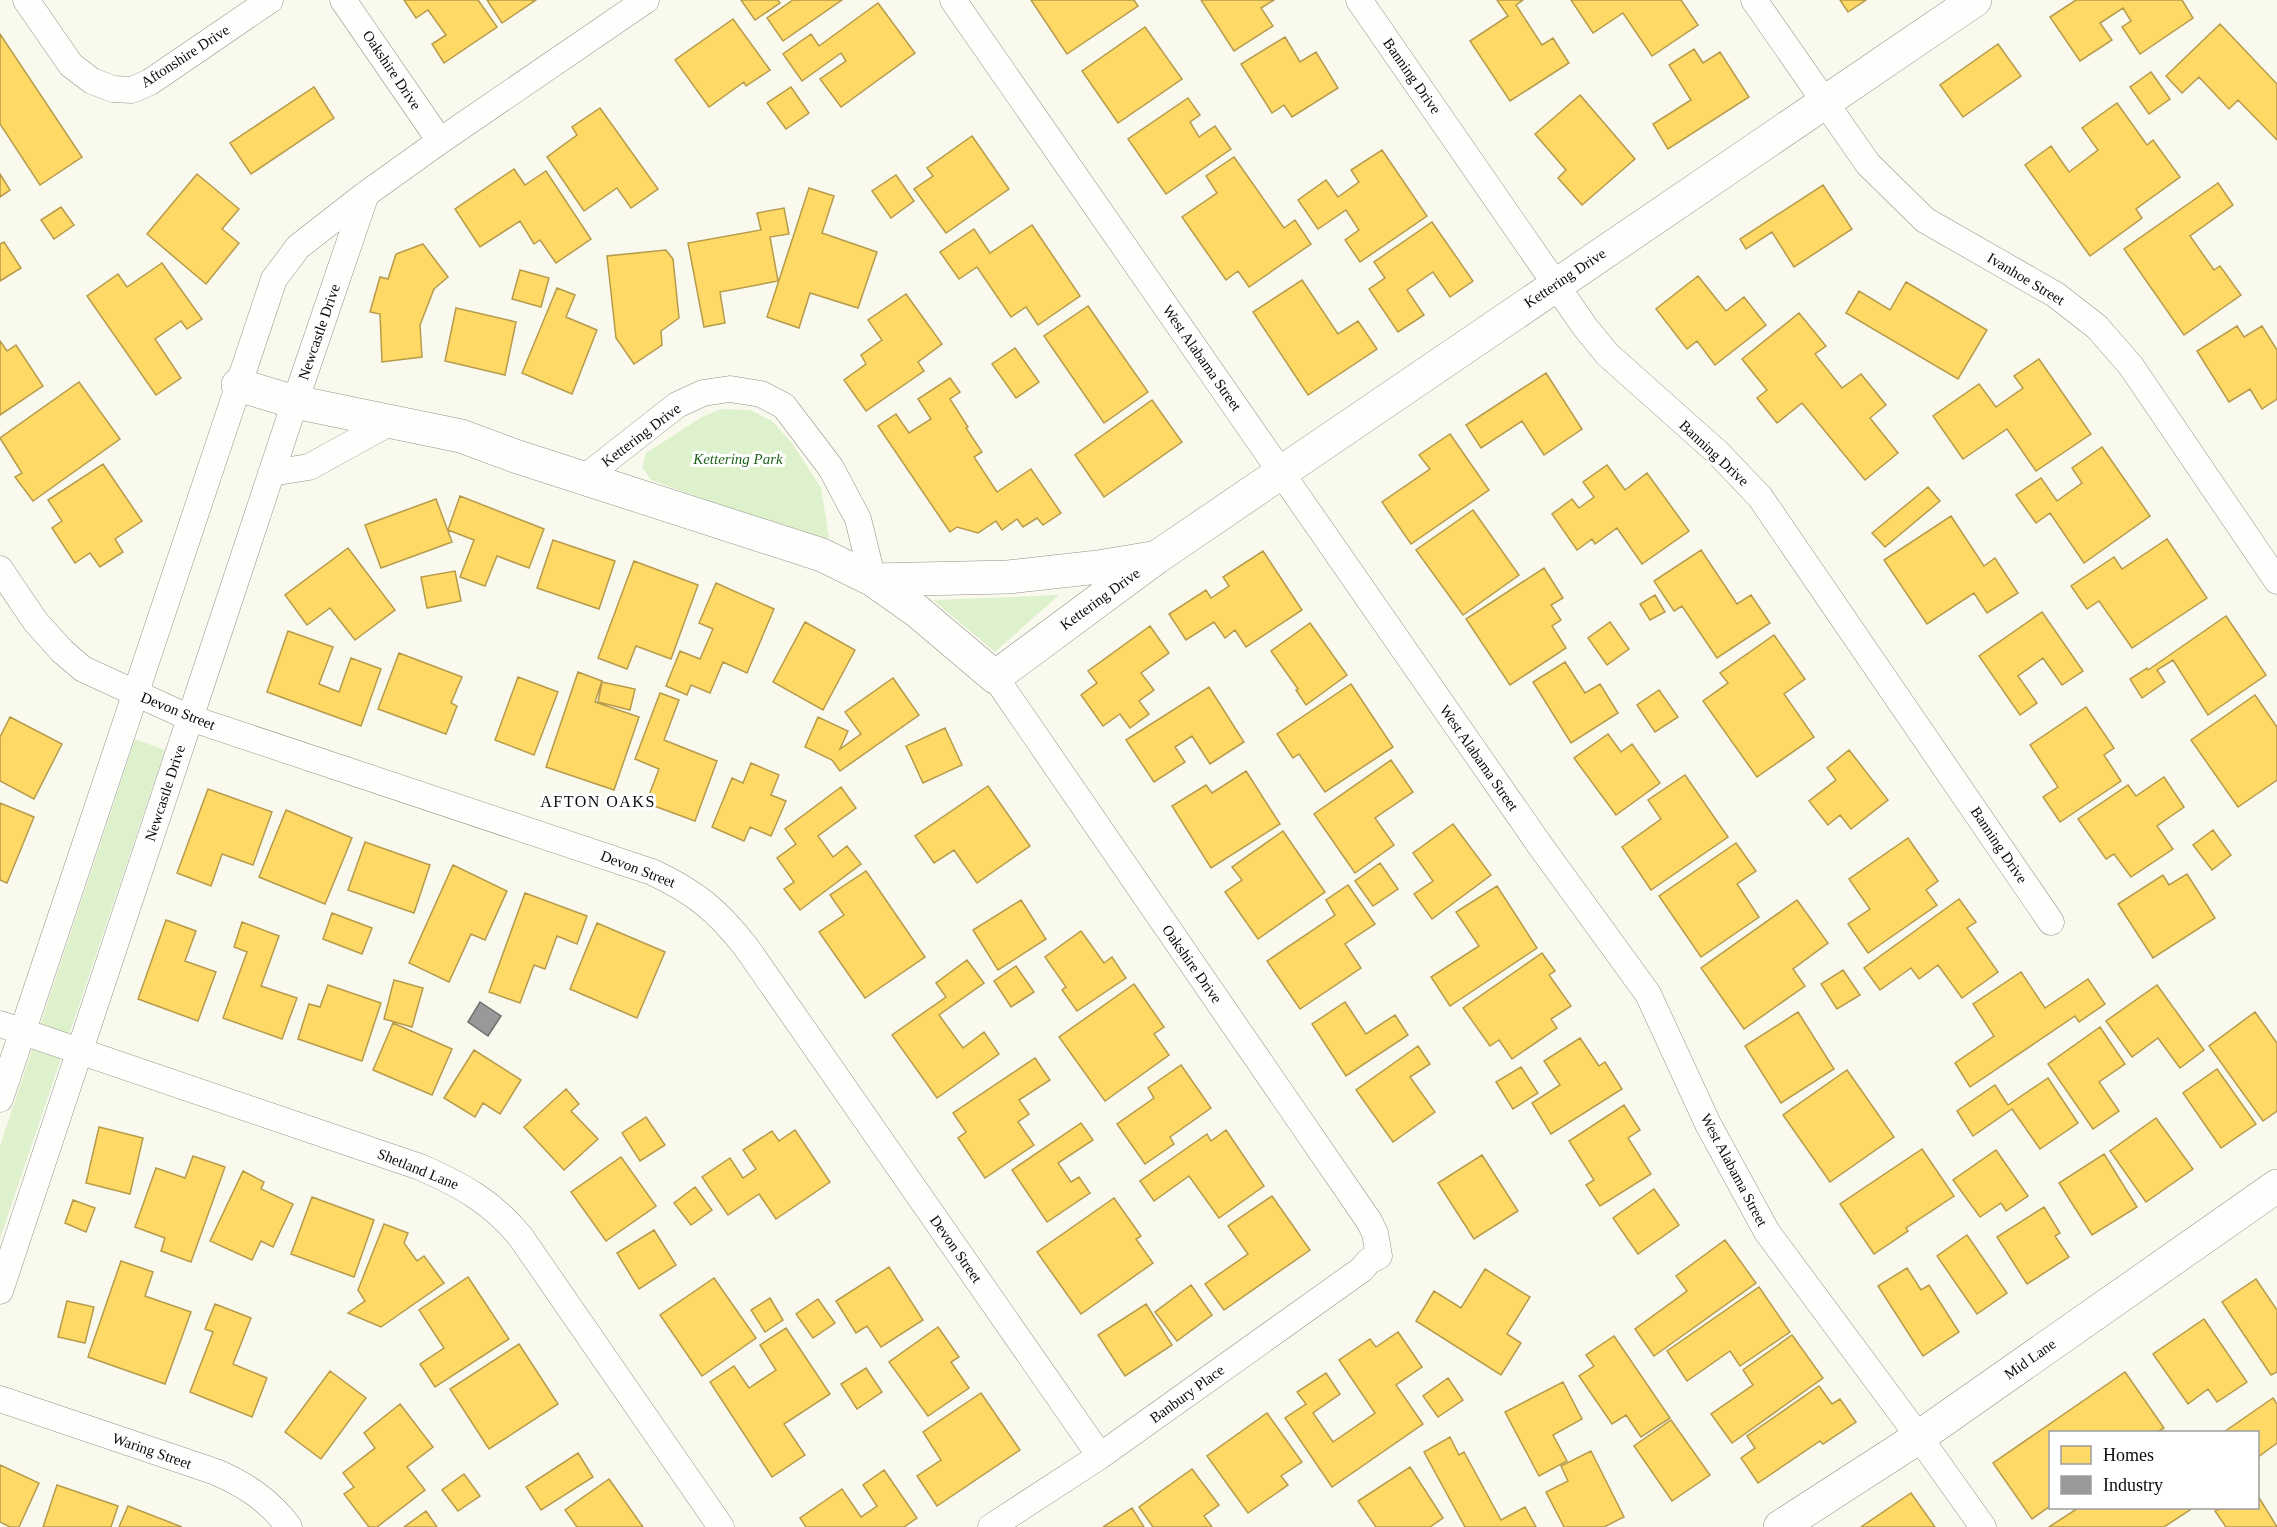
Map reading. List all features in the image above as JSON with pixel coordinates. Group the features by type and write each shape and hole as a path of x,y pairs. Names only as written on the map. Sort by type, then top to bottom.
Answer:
{"street":[{"name":"Aftonshire Drive","path":"26,0 71,66 92,81 113,89 132,90 150,82 270,0"},
{"name":"Oakshire Drive","path":"344,0 440,141"},
{"path":"0,1099 11,1028 135,694 274,279 298,247 366,194 646,0"},
{"name":"West Alabama Street","path":"953,0 1539,844 1648,994 1708,1124 1767,1232 1983,1527"},
{"name":"Banning Drive","path":"1359,0 1607,354 1718,453 1761,497 2051,922"},
{"name":"Ivanhoe Street","path":"1754,0 1868,164 1925,220 2056,295 2097,327 2131,366 2277,581"},
{"name":"Kettering Drive","path":"238,386 295,402 460,436 822,555 873,580 917,611 995,677 1157,557 1975,0"},
{"name":"Newcastle Drive","path":"0,1291 271,473 366,194"},
{"name":"Kettering Drive","path":"584,478 677,405 703,393 730,389 761,393 784,406 831,468 858,519 873,580"},
{"path":"271,473 309,466 391,422"},
{"name":"Kettering Drive","path":"873,580 1008,576 1098,567 1157,557"},
{"name":"Devon Street","path":"0,569 35,621 62,651 83,669 135,694 190,718 652,872 679,885 705,902 725,920 746,947 1100,1456"},
{"name":"Oakshire Drive","path":"995,677 1369,1221 1375,1233 1379,1256"},
{"name":"Shetland Lane","path":"11,1028 420,1167 463,1186 488,1204 520,1236 721,1527"},
{"name":"Mid Lane","path":"1780,1527 1919,1437 2277,1186"},
{"name":"Banbury Place","path":"991,1527 1100,1456 1379,1256"},
{"name":"Waring Street","path":"0,1399 226,1477 256,1493 271,1505 290,1527"}],"green space":[{"name":"Kettering Park","path":"721,409 750,410 772,421 792,443 821,488 829,537 823,542 651,480 642,467 646,453 702,417"},
{"path":"1059,595 995,652 933,600"},
{"path":"135,739 165,750 0,1239 0,1146"}],"building: Homes":[{"path":"404,0 478,0 497,27 444,63 432,44 446,35 428,10 416,18"},
{"path":"487,0 536,0 502,23"},
{"path":"741,0 778,0 780,3 755,20"},
{"path":"793,0 842,0 783,41 767,18"},
{"path":"1031,0 1134,0 1138,6 1067,54"},
{"path":"1201,0 1274,0 1261,8 1273,26 1234,51"},
{"path":"1497,0 1523,0 1516,5 1542,45 1553,38 1569,63 1510,101 1470,41 1508,16"},
{"path":"1571,0 1681,0 1698,25 1652,56 1623,13 1593,33"},
{"path":"1840,0 1866,0 1848,12"},
{"path":"2076,0 2182,0 2193,18 2140,54 2122,27 2131,21 2123,8 2100,23 2112,40 2080,61 2050,17"},
{"path":"878,3 915,53 841,107 820,79 846,61 841,53 802,81 783,54 811,34 819,46"},
{"path":"733,19 770,70 746,86 744,82 709,107 675,60"},
{"path":"2220,24 2277,84 2277,140 2238,100 2229,109 2199,77 2182,93 2166,76"},
{"path":"1145,27 1182,79 1118,123 1082,71"},
{"path":"0,34 82,157 40,185 0,124"},
{"path":"1285,37 1300,62 1316,52 1338,88 1292,117 1284,105 1272,113 1241,64"},
{"path":"1998,44 2021,76 1963,117 1940,85"},
{"path":"1694,49 1703,63 1720,52 1749,97 1668,149 1653,124 1691,100 1669,65"},
{"path":"2151,72 2170,99 2149,114 2130,87"},
{"path":"314,87 334,118 251,174 230,143"},
{"path":"791,87 809,113 786,129 767,103"},
{"path":"1580,95 1635,159 1582,205 1558,178 1566,170 1535,134"},
{"path":"1188,98 1200,115 1190,122 1199,137 1215,126 1231,149 1166,194 1128,139"},
{"path":"2117,103 2147,145 2153,140 2180,177 2136,209 2142,218 2090,256 2025,165 2051,146 2069,172 2098,150 2082,128"},
{"path":"600,108 658,189 631,208 617,188 584,211 547,157 577,135 572,127"},
{"path":"972,136 1009,189 946,233 914,189 933,176 927,168"},
{"path":"1382,150 1427,216 1360,262 1345,240 1359,230 1346,210 1318,229 1298,200 1326,180 1338,197 1359,182 1351,170"},
{"path":"1234,157 1284,228 1295,220 1311,244 1249,287 1238,271 1226,280 1182,217 1217,193 1206,176"},
{"path":"514,169 525,185 546,171 591,239 556,263 540,240 534,244 520,221 480,247 455,209"},
{"path":"0,174 10,190 0,197"},
{"path":"197,174 239,209 222,229 239,243 206,284 147,234"},
{"path":"896,175 914,201 891,218 872,191"},
{"path":"2218,183 2233,205 2190,236 2214,270 2220,266 2241,295 2184,335 2124,249"},
{"path":"1823,185 1852,229 1794,267 1772,232 1746,249 1740,239"},
{"path":"809,188 834,196 822,233 877,252 858,308 810,293 799,328 767,317"},
{"path":"61,207 74,225 54,239 41,220"},
{"path":"784,208 789,234 770,237 778,281 720,292 725,323 704,327 688,243 761,230 757,213"},
{"path":"1432,222 1473,281 1450,297 1433,272 1407,290 1424,315 1398,332 1369,289 1385,278 1374,262"},
{"path":"1032,225 1080,296 1038,325 1026,307 1011,317 977,267 959,279 940,252 974,229 990,253"},
{"path":"4,242 21,268 0,281 0,244"},
{"path":"423,244 448,277 434,289 420,325 422,357 382,362 380,314 370,312 380,277 388,279 396,254"},
{"path":"666,250 673,259 679,318 661,331 662,345 634,364 616,338 607,256"},
{"path":"162,263 202,319 187,329 181,321 155,339 181,378 156,395 87,296 118,274 127,287"},
{"path":"520,270 549,278 541,307 512,299"},
{"path":"1698,276 1726,311 1744,297 1766,325 1715,365 1697,341 1687,349 1656,309"},
{"path":"1302,280 1338,334 1358,321 1377,349 1308,395 1253,312"},
{"path":"1906,282 1987,330 1958,379 1846,313 1859,291 1890,310"},
{"path":"557,288 575,295 566,317 597,330 572,394 522,373"},
{"path":"906,294 942,344 918,362 924,371 866,411 844,380 866,364 861,355 882,340 868,320"},
{"path":"1088,306 1148,392 1104,423 1044,336"},
{"path":"456,308 516,322 505,375 445,361"},
{"path":"1799,313 1826,346 1815,354 1842,388 1861,374 1886,405 1870,418 1898,453 1865,480 1802,403 1777,423 1757,398 1767,390 1742,359"},
{"path":"2237,326 2244,337 2262,326 2277,350 2277,399 2262,409 2250,389 2229,402 2197,351"},
{"path":"0,341 7,351 16,345 43,386 0,415"},
{"path":"1015,348 1039,382 1016,398 992,364"},
{"path":"2039,359 2091,434 2036,471 2007,429 1963,459 1933,416 1979,384 1996,407 2023,388 2014,376"},
{"path":"1546,373 1582,429 1544,455 1522,421 1481,448 1466,425"},
{"path":"950,378 960,392 950,399 982,452 974,457 997,492 1031,469 1061,513 1043,525 1037,518 1023,527 1017,519 1002,530 996,521 978,533 957,527 950,532 878,426 896,414 909,433 931,419 918,399"},
{"path":"79,382 120,439 33,501 15,477 22,473 0,438"},
{"path":"1152,400 1182,442 1104,497 1075,455"},
{"path":"1450,434 1489,490 1411,544 1382,502 1430,469 1419,455"},
{"path":"2102,447 2150,516 2084,563 2050,513 2036,523 2016,495 2041,478 2057,501 2082,483 2072,468"},
{"path":"103,464 142,521 115,539 123,552 100,567 90,553 75,563 52,528 62,521 48,500"},
{"path":"1607,465 1625,490 1647,473 1689,531 1642,564 1617,528 1595,544 1592,539 1577,550 1552,514 1572,499 1579,508 1594,497 1583,482"},
{"path":"1928,487 1940,501 1885,547 1872,533"},
{"path":"460,496 544,529 529,568 497,556 485,586 460,577 474,540 448,530"},
{"path":"436,499 452,542 381,568 365,525"},
{"path":"1473,510 1519,575 1463,615 1416,550"},
{"path":"1951,516 1984,566 1995,558 2018,593 1987,613 1974,593 1927,624 1884,560"},
{"path":"2167,539 2207,598 2132,648 2099,601 2087,609 2071,586 2114,557 2122,569"},
{"path":"553,540 615,561 599,609 537,588"},
{"path":"348,548 395,610 355,640 330,608 307,625 285,595"},
{"path":"1701,550 1737,604 1751,595 1770,623 1717,658 1682,606 1674,611 1654,581"},
{"path":"1263,551 1302,610 1246,647 1235,630 1225,638 1214,622 1186,640 1169,614 1206,590 1211,598 1229,586 1223,577"},
{"path":"634,561 698,585 671,659 636,646 627,669 598,658"},
{"path":"1544,568 1563,598 1551,605 1561,620 1552,626 1566,648 1510,685 1466,619"},
{"path":"455,571 461,601 427,608 421,577"},
{"path":"716,583 774,609 747,673 723,662 710,693 691,685 687,695 666,686 680,651 700,659 713,629 699,623"},
{"path":"1655,595 1665,612 1650,620 1640,604"},
{"path":"2042,612 2083,671 2062,685 2043,658 2018,676 2037,703 2020,715 1979,656"},
{"path":"2226,616 2266,675 2208,715 2173,660 2157,670 2165,682 2142,698 2130,679 2147,668 2148,670"},
{"path":"805,622 855,650 823,710 773,682"},
{"path":"1610,622 1629,649 1607,665 1588,638"},
{"path":"1310,623 1347,675 1306,705 1296,690 1298,689 1271,651"},
{"path":"1150,626 1169,653 1141,673 1154,690 1139,701 1149,714 1130,728 1120,714 1103,726 1081,695 1097,683 1088,671"},
{"path":"288,631 333,647 319,684 339,692 351,658 381,669 361,726 267,692"},
{"path":"1774,635 1805,679 1784,694 1814,737 1757,777 1703,701 1728,683 1720,673"},
{"path":"399,653 462,677 451,703 457,706 446,734 378,709"},
{"path":"1565,662 1585,693 1600,684 1618,713 1571,743 1533,682"},
{"path":"578,672 602,681 595,702 639,717 614,790 546,767"},
{"path":"518,677 558,692 534,755 495,740"},
{"path":"893,678 919,715 840,771 832,760 805,747 818,717 848,731 840,749 861,734 845,712"},
{"path":"602,682 635,689 630,710 598,702"},
{"path":"1351,684 1393,747 1325,792 1299,754 1293,758 1277,734"},
{"path":"1209,687 1244,742 1210,764 1192,736 1175,747 1185,762 1154,782 1126,740"},
{"path":"1659,690 1678,717 1655,732 1637,705"},
{"path":"660,693 679,700 664,740 717,761 695,821 646,803 659,769 635,759"},
{"path":"2255,695 2277,727 2277,780 2238,807 2191,740"},
{"path":"2086,707 2114,748 2104,755 2121,781 2060,822 2043,797 2058,787 2030,745"},
{"path":"10,717 62,744 34,799 0,781 0,737"},
{"path":"945,728 962,765 923,783 906,746"},
{"path":"1608,734 1621,752 1632,744 1660,783 1616,815 1574,758"},
{"path":"1849,750 1888,800 1851,829 1840,815 1828,825 1809,801 1836,780 1827,768"},
{"path":"1391,760 1413,792 1375,818 1394,845 1355,873 1314,814"},
{"path":"751,763 779,775 771,795 786,801 771,836 750,827 744,841 712,827 732,778 743,783"},
{"path":"1246,771 1280,824 1211,868 1172,806 1206,785 1212,793"},
{"path":"1685,775 1728,837 1651,890 1622,847 1661,819 1648,800"},
{"path":"2164,777 2184,807 2157,826 2173,849 2131,877 2114,854 2106,859 2078,819 2128,785 2136,796"},
{"path":"988,786 1030,846 977,883 954,850 934,863 915,836"},
{"path":"841,787 856,808 818,836 833,857 847,846 861,864 800,910 784,889 794,882 777,858 796,844 785,829"},
{"path":"208,789 272,812 253,865 222,854 211,886 177,873"},
{"path":"0,803 34,817 7,883 0,880"},
{"path":"286,810 352,838 325,904 259,877"},
{"path":"1453,824 1491,875 1432,919 1414,894 1433,881 1413,853"},
{"path":"2213,830 2231,855 2212,870 2193,845"},
{"path":"1283,831 1325,892 1258,939 1225,892 1242,880 1232,867"},
{"path":"1908,838 1938,881 1926,890 1937,905 1868,953 1848,924 1870,909 1849,879"},
{"path":"365,842 430,865 414,913 348,890"},
{"path":"1736,843 1756,871 1737,884 1759,917 1701,957 1659,896"},
{"path":"1380,863 1398,889 1373,906 1355,881"},
{"path":"453,865 507,891 485,940 471,934 449,982 409,963"},
{"path":"866,871 925,957 865,998 819,932 844,915 830,895"},
{"path":"2187,874 2215,918 2153,958 2118,904 2163,875 2169,885"},
{"path":"1348,885 1375,924 1345,944 1361,968 1300,1009 1267,961 1335,915 1326,900"},
{"path":"1497,886 1537,948 1450,1006 1431,977 1479,946 1456,912"},
{"path":"525,893 587,916 577,944 557,936 545,969 534,965 520,1003 489,992"},
{"path":"1959,899 1976,922 1967,928 1998,972 1962,998 1938,965 1919,979 1911,968 1880,990 1864,968"},
{"path":"1021,900 1046,939 998,970 973,930"},
{"path":"1797,900 1828,943 1793,969 1805,986 1744,1029 1701,968"},
{"path":"332,913 372,928 362,954 323,939"},
{"path":"166,920 196,931 185,961 216,972 198,1021 138,999"},
{"path":"242,922 279,936 261,986 297,998 282,1039 223,1018 247,952 234,947"},
{"path":"597,923 665,952 637,1018 570,989"},
{"path":"1081,931 1104,963 1112,957 1126,978 1077,1011 1062,990 1066,987 1045,957"},
{"path":"1542,953 1555,971 1549,975 1571,1006 1551,1019 1557,1028 1512,1059 1499,1040 1490,1046 1463,1008"},
{"path":"967,960 984,983 939,1015 963,1048 984,1032 999,1054 937,1098 892,1035 946,997 936,983"},
{"path":"1016,966 1034,992 1011,1007 994,981"},
{"path":"1843,970 1860,995 1837,1009 1821,984"},
{"path":"2021,972 2045,1008 2088,979 2105,1004 2079,1022 2075,1016 1970,1087 1955,1063 1994,1036 1973,1004"},
{"path":"394,980 423,988 412,1027 384,1019"},
{"path":"1134,984 1164,1027 1154,1034 1169,1055 1105,1101 1059,1037"},
{"path":"328,985 381,1003 362,1061 298,1039 309,1004 320,1007"},
{"path":"2157,985 2204,1050 2180,1068 2158,1038 2132,1057 2106,1021"},
{"path":"1345,1002 1366,1034 1395,1015 1408,1035 1346,1076 1312,1024"},
{"path":"1798,1012 1834,1069 1781,1103 1745,1046"},
{"path":"2255,1012 2277,1043 2277,1111 2263,1121 2209,1046"},
{"path":"393,1023 452,1049 432,1095 373,1070"},
{"path":"2100,1027 2125,1064 2099,1082 2119,1111 2093,1129 2048,1064"},
{"path":"1580,1038 1599,1066 1605,1062 1622,1089 1551,1134 1532,1103 1560,1085 1544,1061"},
{"path":"1418,1046 1430,1064 1410,1077 1435,1112 1393,1142 1356,1090"},
{"path":"474,1050 521,1080 500,1114 483,1103 475,1117 444,1098"},
{"path":"1035,1058 1050,1080 1019,1100 1029,1114 1018,1122 1034,1145 985,1178 958,1138 966,1132 953,1113"},
{"path":"1181,1065 1211,1108 1170,1137 1174,1144 1145,1164 1117,1124 1154,1098 1148,1088"},
{"path":"1521,1067 1538,1093 1513,1109 1496,1082"},
{"path":"2217,1069 2256,1124 2221,1148 2183,1093"},
{"path":"1847,1070 1894,1137 1830,1182 1783,1115"},
{"path":"2048,1078 2078,1123 2040,1149 2012,1109 1973,1136 1957,1111 1995,1085 2008,1105"},
{"path":"566,1089 579,1104 571,1111 598,1139 564,1170 524,1127"},
{"path":"1624,1105 1640,1130 1628,1138 1651,1174 1600,1206 1586,1185 1594,1180 1569,1141"},
{"path":"646,1117 665,1145 640,1161 622,1133"},
{"path":"2156,1118 2193,1169 2146,1202 2110,1151"},
{"path":"1081,1123 1093,1140 1058,1163 1071,1182 1079,1177 1090,1193 1047,1222 1012,1170"},
{"path":"99,1127 143,1138 130,1194 86,1183"},
{"path":"795,1130 830,1182 776,1219 759,1194 728,1215 702,1177 730,1158 743,1178 756,1169 743,1150 772,1131 779,1141"},
{"path":"1226,1130 1264,1186 1219,1218 1189,1176 1154,1201 1140,1181 1207,1134 1211,1141"},
{"path":"1922,1149 1954,1196 1906,1228 1908,1231 1874,1254 1840,1204"},
{"path":"1996,1150 2028,1196 2006,1211 2001,1203 1980,1217 1953,1180"},
{"path":"2104,1154 2137,1207 2092,1235 2059,1183"},
{"path":"1482,1155 1518,1211 1474,1239 1438,1183"},
{"path":"193,1156 225,1167 191,1262 161,1251 165,1238 135,1227 156,1168 185,1178"},
{"path":"621,1157 656,1206 606,1241 571,1192"},
{"path":"243,1171 264,1182 261,1189 293,1204 273,1247 261,1241 252,1260 210,1241"},
{"path":"695,1187 712,1210 691,1225 674,1203"},
{"path":"1654,1189 1679,1225 1638,1254 1613,1218"},
{"path":"1272,1196 1310,1250 1224,1310 1205,1284 1248,1254 1228,1226"},
{"path":"312,1197 374,1220 354,1277 291,1254"},
{"path":"1114,1198 1141,1236 1136,1239 1153,1263 1081,1314 1037,1252"},
{"path":"73,1200 95,1208 86,1232 65,1223"},
{"path":"2044,1207 2060,1233 2055,1236 2069,1257 2027,1284 1997,1237"},
{"path":"384,1224 408,1233 404,1243 417,1261 424,1256 444,1283 381,1327 348,1313 365,1301 358,1290"},
{"path":"654,1230 676,1265 639,1289 617,1253"},
{"path":"1967,1235 2007,1293 1977,1314 1937,1256"},
{"path":"1725,1240 1756,1283 1654,1356 1635,1329 1687,1291 1676,1276"},
{"path":"121,1261 153,1272 145,1296 191,1312 165,1384 88,1357"},
{"path":"889,1267 923,1320 881,1347 867,1326 856,1333 836,1301"},
{"path":"1907,1268 1921,1290 1929,1285 1959,1332 1923,1356 1878,1286"},
{"path":"1485,1269 1530,1297 1507,1334 1521,1343 1501,1375 1416,1321 1434,1291 1461,1308"},
{"path":"468,1277 509,1339 435,1387 420,1364 444,1348 419,1310"},
{"path":"714,1278 756,1338 702,1376 660,1315"},
{"path":"2256,1279 2277,1310 2277,1372 2271,1375 2222,1302"},
{"path":"1191,1285 1212,1315 1177,1341 1155,1312"},
{"path":"1759,1287 1790,1332 1740,1366 1730,1351 1687,1381 1667,1351"},
{"path":"770,1298 783,1320 765,1332 751,1310"},
{"path":"818,1299 835,1323 813,1338 796,1314"},
{"path":"67,1301 94,1307 85,1343 58,1337"},
{"path":"215,1304 251,1318 233,1364 267,1378 252,1417 190,1392 213,1332 205,1329"},
{"path":"1146,1304 1172,1345 1125,1376 1098,1335"},
{"path":"2204,1319 2247,1382 2217,1402 2208,1389 2188,1404 2153,1354"},
{"path":"938,1327 959,1357 951,1362 969,1388 928,1416 889,1362"},
{"path":"786,1328 830,1394 784,1424 805,1455 772,1477 710,1382 734,1366 749,1388 776,1370 760,1345"},
{"path":"1398,1332 1422,1367 1396,1385 1423,1424 1332,1487 1285,1418 1306,1404 1297,1392 1326,1373 1340,1394 1313,1413 1333,1442 1375,1413 1339,1360 1370,1339 1376,1347"},
{"path":"1792,1335 1823,1378 1732,1443 1711,1414 1753,1385 1743,1370"},
{"path":"1614,1336 1670,1418 1641,1437 1626,1415 1612,1424 1579,1376 1594,1366 1586,1355"},
{"path":"519,1344 558,1404 489,1449 450,1389"},
{"path":"866,1368 882,1392 857,1409 841,1384"},
{"path":"330,1371 366,1398 321,1459 285,1432"},
{"path":"2125,1372 2164,1428 2159,1431 2049,1431 2049,1507 2032,1519 1993,1463"},
{"path":"1448,1378 1463,1400 1438,1417 1423,1396"},
{"path":"1563,1382 1582,1419 1553,1435 1567,1461 1539,1476 1505,1412"},
{"path":"1819,1386 1832,1404 1840,1399 1856,1422 1823,1444 1820,1441 1758,1483 1741,1458 1755,1448 1747,1436"},
{"path":"981,1393 1020,1450 937,1506 917,1476 941,1460 923,1432"},
{"path":"2273,1398 2277,1404 2277,1443 2259,1456 2259,1431 2225,1431"},
{"path":"400,1404 433,1447 407,1467 425,1490 377,1527 369,1527 344,1494 354,1487 343,1473 375,1448 364,1433"},
{"path":"1267,1413 1302,1462 1281,1476 1288,1485 1248,1513 1207,1456"},
{"path":"1671,1420 1710,1475 1672,1501 1634,1446"},
{"path":"1450,1437 1459,1455 1464,1452 1501,1520 1525,1507 1536,1527 1465,1527 1424,1452"},
{"path":"1591,1451 1624,1517 1604,1527 1564,1527 1546,1492 1568,1481 1561,1466"},
{"path":"578,1453 593,1477 541,1510 526,1487"},
{"path":"0,1465 39,1483 19,1527 10,1527 0,1522"},
{"path":"1410,1467 1443,1518 1430,1527 1376,1527 1358,1501"},
{"path":"1192,1469 1219,1505 1204,1516 1212,1527 1153,1527 1139,1507"},
{"path":"884,1470 917,1518 904,1527 806,1527 800,1518 842,1489 861,1517 877,1506 863,1485"},
{"path":"464,1474 480,1496 458,1511 442,1490"},
{"path":"609,1479 643,1527 577,1527 565,1510"},
{"path":"57,1485 118,1506 111,1527 43,1527"},
{"path":"1911,1493 1935,1527 1861,1527"},
{"path":"2259,1498 2277,1527 2226,1527 2215,1511 2219,1509 2259,1509"},
{"path":"128,1506 182,1527 119,1527"},
{"path":"1132,1508 1144,1527 1103,1527"},
{"path":"2076,1509 2191,1509 2164,1527 2049,1527"},
{"path":"426,1511 437,1527 404,1527"}],"building: Industry":[{"path":"480,1002 501,1016 488,1036 468,1022"}],"district":[{"name":"AFTON OAKS","path":"598,801"}]}
